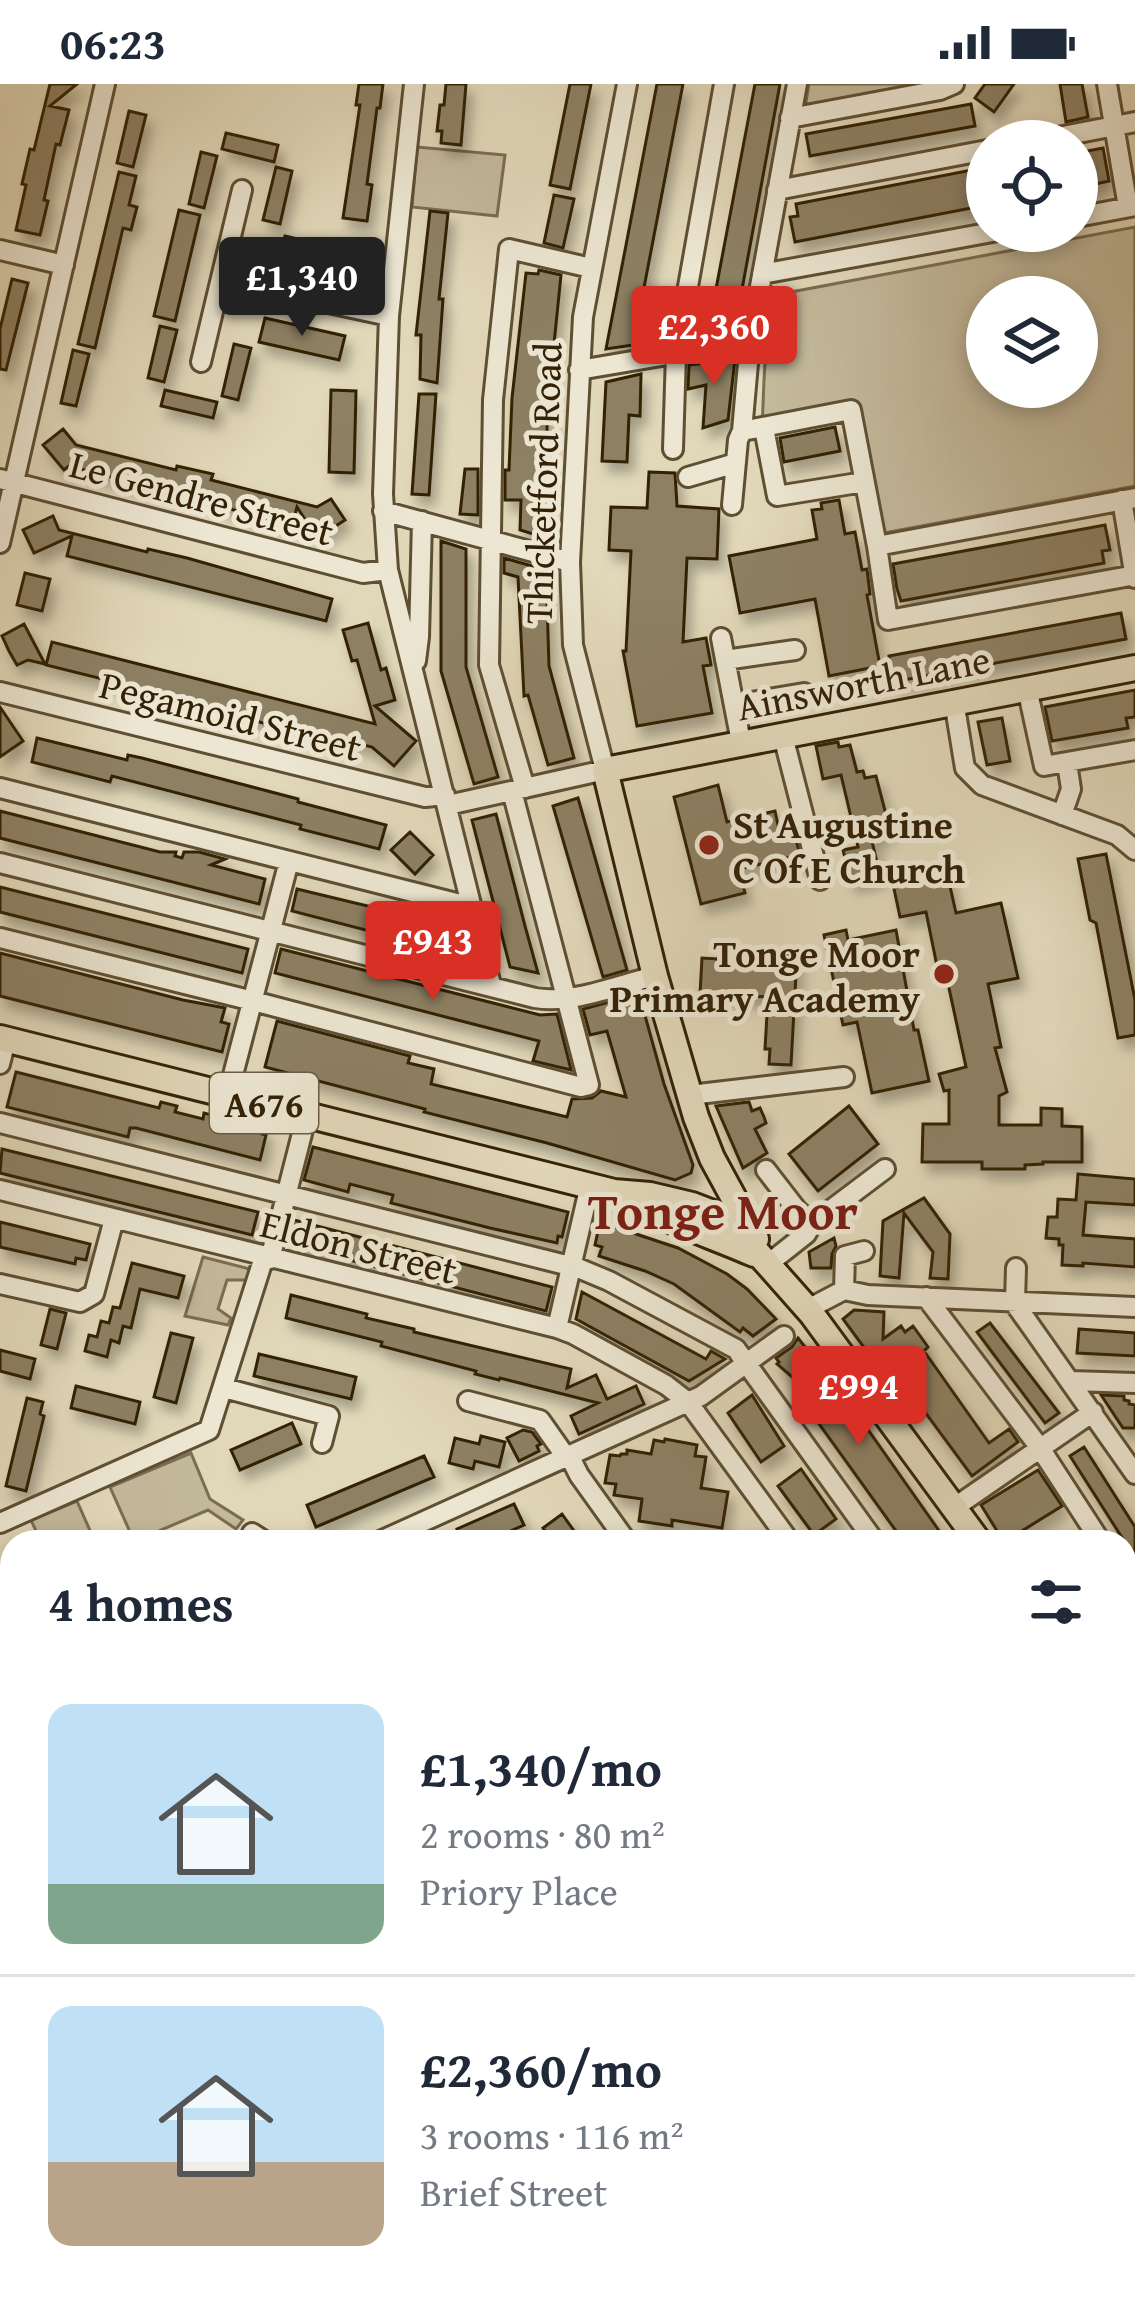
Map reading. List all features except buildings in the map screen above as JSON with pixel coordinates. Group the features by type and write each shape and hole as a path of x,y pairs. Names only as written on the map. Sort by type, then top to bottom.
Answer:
{"main road":[{"name":"Ainsworth Lane","path":"605,770 1135,668"},
{"name":"Thicketford Road","path":"605,770 655,976 690,1095 712,1158 765,1261"},
{"name":"A676","path":"2,1048 228,1094 602,1189 650,1212 695,1217 765,1261 808,1309 971,1530"},
{"path":"695,1217 710,1180 712,1158"}],"street":[{"path":"0,543 7,481 105,84"},
{"path":"414,84 389,316 383,511 388,570 491,986"},
{"name":"Thicketford Road","path":"605,770 573,645 570,562 579,370 591,268 627,84"},
{"path":"673,449 676,354 724,84"},
{"path":"732,505 750,341 797,84"},
{"path":"790,118 954,84"},
{"path":"1098,213 1131,207 1107,84"},
{"path":"1098,129 1135,122"},
{"path":"777,190 966,154"},
{"path":"201,362 242,190"},
{"path":"762,274 966,237"},
{"path":"0,938 581,1088 589,1085 489,665 493,400 509,249 591,268"},
{"path":"0,250 64,265"},
{"path":"221,280 389,316"},
{"path":"579,370 750,341"},
{"path":"742,430 851,410 888,620 1135,576 1128,499 877,546"},
{"path":"764,428 777,496 864,482"},
{"path":"688,477 736,463"},
{"name":"Le Gendre Street","path":"7,481 363,573 388,570"},
{"path":"383,511 570,562"},
{"path":"414,671 422,521"},
{"path":"721,638 741,742"},
{"path":"725,660 795,650"},
{"path":"1027,688 1044,766 1135,750"},
{"name":"Pegamoid Street","path":"0,692 447,800 519,790 605,770"},
{"path":"734,705 804,693"},
{"path":"954,701 965,768 972,778 1117,836 1135,850"},
{"path":"784,736 819,840 820,880"},
{"path":"1062,815 1071,789 1067,763"},
{"path":"0,788 472,907"},
{"path":"228,1094 289,861"},
{"path":"0,863 536,998 568,998 655,976"},
{"path":"690,1095 844,1077"},
{"path":"0,1522 101,1484 209,1430 267,1258 307,1114"},
{"path":"0,1123 571,1266 609,1281 736,1349 866,1530"},
{"path":"765,1261 885,1169"},
{"path":"766,1170 812,1224"},
{"path":"557,1328 571,1266 602,1189"},
{"name":"Eldon Street","path":"0,1190 557,1328 666,1385 688,1402"},
{"path":"0,1284 80,1303 88,1300 94,1294 114,1219"},
{"path":"844,1290 845,1256 864,1251"},
{"path":"1016,1268 1014,1301 1135,1474"},
{"path":"808,1309 844,1290 1135,1307"},
{"path":"926,1297 1040,1448 1093,1530"},
{"path":"405,1530 701,1396 784,1336"},
{"path":"1072,1381 1135,1383"},
{"path":"224,1388 329,1416 322,1443"},
{"path":"468,1402 540,1420 562,1459 618,1530"},
{"path":"688,1402 781,1530"},
{"path":"955,1507 1093,1412"},
{"path":"1112,1438 1135,1439"}],"shaded area":[{"path":"809,84 943,84 808,106"},
{"path":"417,147 505,155 497,216 412,207"},
{"path":"1135,227 1135,486 884,533 857,403 762,423 768,335 786,293 1003,252 1098,252 1098,234"},
{"path":"203,1257 250,1269 247,1280 227,1280 218,1309 231,1318 228,1325 185,1316"},
{"path":"191,1453 210,1499 243,1520 236,1529 208,1510 161,1530 129,1530 110,1487"},
{"path":"77,1501 90,1530 36,1530 31,1520"}],"place":[{"name":"St Augustine C Of E Church","path":"709,845"},
{"name":"Tonge Moor Primary Academy","path":"944,974"}],"district":[{"name":"Tonge Moor","path":"723,1210"}]}
